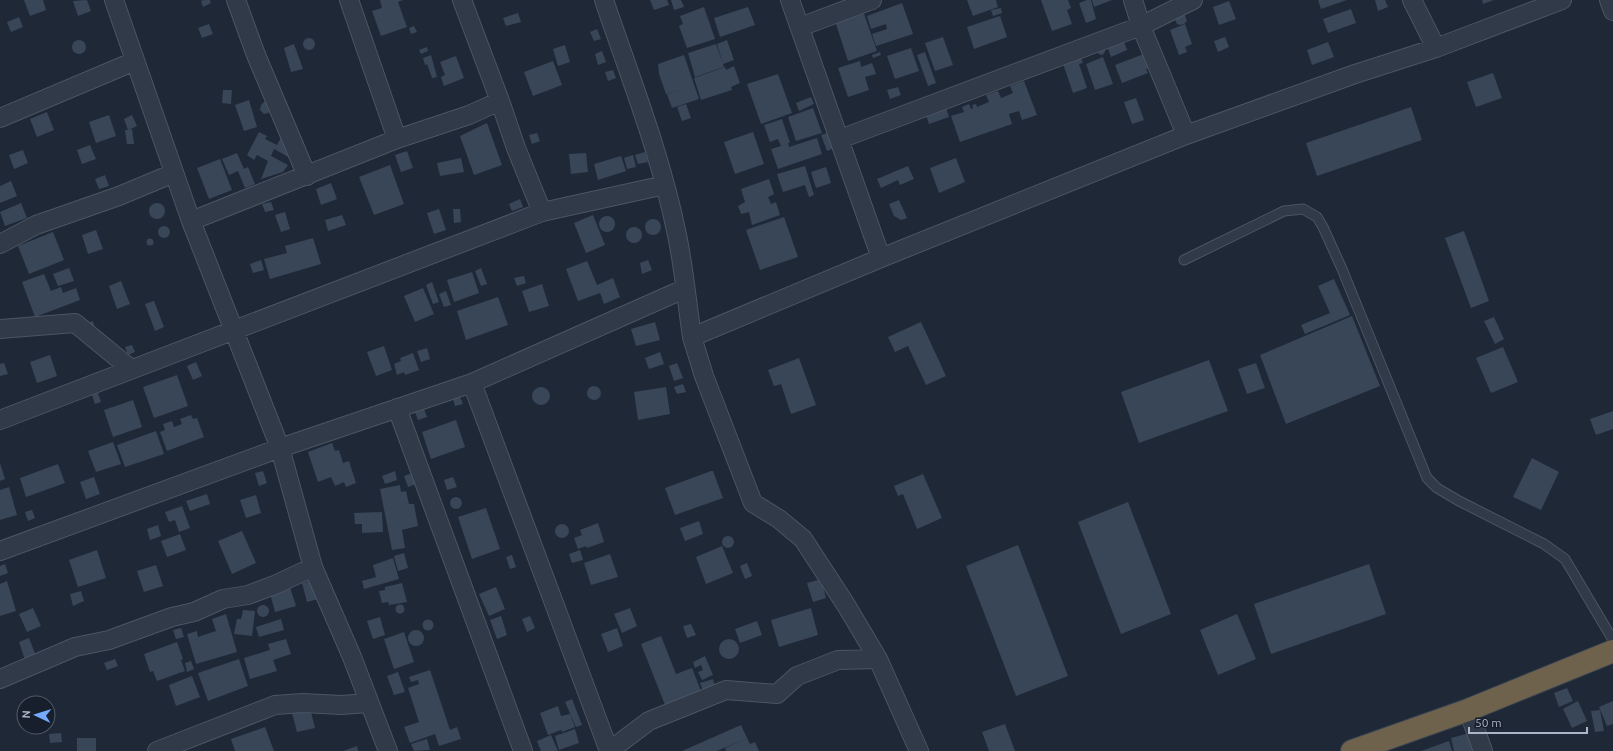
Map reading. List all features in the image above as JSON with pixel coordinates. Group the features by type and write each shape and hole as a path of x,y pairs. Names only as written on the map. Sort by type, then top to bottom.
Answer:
{"highway":[{"path":"1352,751 1468,710 1613,651"}],"street":[{"path":"114,0 190,221 280,448 313,567 352,657 388,751"},
{"path":"236,0 256,55 307,176"},
{"path":"349,0 397,139"},
{"path":"462,0 516,148 542,212"},
{"path":"604,0 650,135 665,185 677,235 692,337 704,376 752,503 779,519 803,539 846,605 878,659 919,751"},
{"path":"790,0 881,258"},
{"path":"800,27 872,0"},
{"path":"1133,0 1186,135"},
{"path":"840,139 1142,26 1193,0"},
{"path":"1412,0 1436,48"},
{"path":"692,337 881,258 1186,135 1356,74 1436,48 1562,0"},
{"path":"1609,0 1613,11"},
{"path":"0,118 135,61"},
{"path":"190,221 307,176 397,139 469,115 500,101"},
{"path":"0,244 36,225 119,196 174,173"},
{"path":"0,420 542,212 665,185"},
{"path":"0,551 280,448 472,383 684,289"},
{"path":"0,329 75,323 131,369"},
{"path":"472,383 609,751 649,722 726,690 777,694 797,676 838,660 878,659"},
{"path":"397,408 523,751"},
{"path":"0,679 75,647 109,640 172,617 194,612 223,598 248,595 278,584 313,567"},
{"path":"157,751 275,705 303,703 341,705 369,703"},
{"path":"1468,710 1483,751"}],"lane":[{"path":"1184,260 1284,211 1303,209 1317,217 1342,269 1427,478 1442,492 1544,544 1565,559 1613,640"}],"building":[{"path":"24,0 43,0 46,10 30,16"},
{"path":"87,0 91,11 78,16 73,1"},
{"path":"210,0 211,3 203,7 201,1"},
{"path":"380,0 403,0 398,2 407,27 381,36 372,11 382,8"},
{"path":"650,0 667,0 669,5 654,10"},
{"path":"671,0 681,0 684,7 674,10"},
{"path":"967,0 996,0 998,7 973,16"},
{"path":"1041,0 1068,0 1071,8 1067,10 1072,24 1052,31"},
{"path":"1091,0 1096,19 1086,23 1079,3"},
{"path":"1092,0 1112,0 1094,7"},
{"path":"1318,0 1347,0 1321,9"},
{"path":"1375,0 1385,0 1388,7 1378,11"},
{"path":"1482,0 1494,0 1483,4"},
{"path":"1229,1 1236,19 1219,25 1213,7"},
{"path":"902,3 913,34 876,46 872,34 887,29 886,24 871,29 867,16"},
{"path":"704,7 715,39 687,48 679,26 683,24 680,16"},
{"path":"748,7 755,25 720,37 714,18"},
{"path":"862,8 877,51 848,61 834,18"},
{"path":"1001,8 1002,13 993,16 991,10"},
{"path":"1351,9 1356,23 1328,33 1323,19"},
{"path":"518,13 521,22 506,26 503,18"},
{"path":"1184,13 1187,21 1184,24 1177,24 1174,17"},
{"path":"1000,16 1007,37 974,49 967,27"},
{"path":"19,17 23,27 11,32 7,22"},
{"path":"209,24 213,34 202,38 198,28"},
{"path":"1185,24 1192,44 1185,47 1187,52 1179,55 1170,30"},
{"path":"414,26 417,32 411,34 409,28"},
{"path":"597,29 601,39 594,41 590,32"},
{"path":"943,37 953,65 935,71 925,43"},
{"path":"1122,37 1127,50 1111,57 1106,43"},
{"path":"1225,37 1229,47 1218,52 1214,41"},
{"path":"307,38 311,38 315,44 311,50 307,50 303,46 303,42"},
{"path":"79,40 84,42 86,47 84,52 79,54 74,52 72,47 74,42"},
{"path":"727,40 734,60 723,64 717,44"},
{"path":"1328,42 1334,57 1312,65 1307,50"},
{"path":"294,44 303,69 291,72 284,48"},
{"path":"716,44 724,67 695,77 688,53"},
{"path":"565,45 570,62 558,66 553,49"},
{"path":"427,47 428,51 421,54 419,50"},
{"path":"911,48 919,71 895,79 887,56"},
{"path":"1106,48 1104,54 1101,55 1096,52"},
{"path":"602,51 606,62 598,65 595,54"},
{"path":"880,52 881,55 873,58 872,55"},
{"path":"925,52 936,83 928,86 917,55"},
{"path":"1079,52 1083,63 1079,64 1087,88 1073,93 1061,58"},
{"path":"1149,52 1154,66 1146,69 1148,73 1122,83 1115,65"},
{"path":"431,55 437,77 432,78 423,58"},
{"path":"684,55 699,99 672,108 667,94 686,88 666,94 659,74 658,64"},
{"path":"456,56 464,78 444,86 441,77 445,75 440,62"},
{"path":"1103,57 1113,84 1095,90 1086,64"},
{"path":"553,61 562,85 533,96 524,72"},
{"path":"860,61 861,67 872,63 876,74 865,77 869,90 848,97 838,68"},
{"path":"734,66 740,83 731,87 732,90 701,100 694,78 725,67 726,70"},
{"path":"613,70 616,78 608,81 605,72"},
{"path":"1493,73 1502,98 1476,107 1467,82"},
{"path":"778,74 792,113 761,124 747,84"},
{"path":"1024,81 1037,115 1022,120 1019,111 1009,114 1012,124 960,142 951,116 964,112 962,107 969,104 971,109 973,108 972,105 976,104 977,107 989,102 986,95 998,91 1001,98 1013,93 1010,86"},
{"path":"898,87 901,95 890,99 887,90"},
{"path":"223,90 232,90 231,104 222,103"},
{"path":"811,97 814,104 799,111 796,103"},
{"path":"1136,98 1144,120 1132,124 1124,102"},
{"path":"249,100 257,127 244,131 235,105"},
{"path":"266,102 271,111 264,114 260,110 261,105"},
{"path":"686,104 691,118 682,121 677,107"},
{"path":"945,105 949,117 929,124 925,112"},
{"path":"1411,107 1422,140 1317,176 1306,143"},
{"path":"813,108 822,133 796,141 788,117"},
{"path":"47,112 54,130 37,137 30,119"},
{"path":"109,115 116,136 96,143 89,122"},
{"path":"132,115 137,126 128,130 124,119"},
{"path":"782,119 790,143 788,143 789,147 817,138 822,154 778,169 771,149 781,146 778,139 770,142 764,125"},
{"path":"487,123 502,165 474,175 460,136"},
{"path":"132,129 134,144 127,144 125,130"},
{"path":"285,130 292,159 274,149 271,156 288,165 283,172 261,179 268,161 257,155 254,160 247,155 259,132 267,136 265,139 277,145"},
{"path":"833,131 839,146 827,151 821,135"},
{"path":"753,132 764,164 735,174 724,142"},
{"path":"537,133 540,141 532,144 529,135"},
{"path":"90,145 96,159 82,164 77,150"},
{"path":"23,150 28,163 14,169 9,155"},
{"path":"407,151 413,168 401,172 395,155"},
{"path":"645,152 648,162 638,164 635,155"},
{"path":"237,153 244,169 248,167 255,184 245,188 238,171 229,175 222,159"},
{"path":"586,153 588,172 571,174 569,154"},
{"path":"633,155 636,167 627,169 624,158"},
{"path":"621,156 626,171 598,180 594,164"},
{"path":"461,158 464,172 440,176 437,163"},
{"path":"956,158 965,182 939,193 930,168"},
{"path":"220,159 232,190 209,199 197,168"},
{"path":"390,165 404,204 374,215 359,177"},
{"path":"805,166 814,195 809,197 805,185 783,192 777,174"},
{"path":"908,166 914,179 900,185 898,180 881,188 877,179"},
{"path":"826,167 831,183 816,188 811,172"},
{"path":"105,175 109,186 99,189 95,179"},
{"path":"769,179 774,194 768,197 771,204 776,202 780,215 752,225 749,212 741,214 738,206 745,202 741,189"},
{"path":"11,181 17,196 0,203 0,186"},
{"path":"331,183 337,199 321,205 316,189"},
{"path":"520,199 523,207 512,211 509,204"},
{"path":"899,200 907,218 901,220 894,216 889,204"},
{"path":"271,202 274,210 265,212 262,204"},
{"path":"21,203 27,218 5,226 0,212"},
{"path":"157,203 164,208 165,211 160,218 157,219 150,214 149,211 154,204"},
{"path":"439,209 446,230 434,234 427,213"},
{"path":"453,209 460,209 461,222 454,223"},
{"path":"285,212 290,229 281,232 275,215"},
{"path":"342,215 346,225 328,231 325,220"},
{"path":"593,215 605,245 586,253 574,223"},
{"path":"604,216 610,216 615,221 613,230 610,232 604,232 599,227 599,221"},
{"path":"784,217 798,257 760,270 746,230"},
{"path":"653,219 660,224 661,227 656,234 653,235 646,230 645,227 650,220"},
{"path":"162,226 166,226 170,232 166,238 162,238 158,234 158,230"},
{"path":"631,227 637,227 642,232 640,241 637,243 631,243 626,238 626,232"},
{"path":"96,230 103,249 88,254 82,235"},
{"path":"1464,231 1489,301 1471,308 1445,238"},
{"path":"53,232 64,260 29,274 18,246"},
{"path":"313,238 321,264 270,279 264,259 287,253 285,246"},
{"path":"150,239 153,242 150,245 147,242"},
{"path":"261,260 264,270 253,273 250,264"},
{"path":"648,260 652,270 642,274 640,263"},
{"path":"587,261 597,285 613,278 620,297 604,304 600,293 578,301 566,269"},
{"path":"69,268 74,281 58,286 53,274"},
{"path":"481,268 487,284 481,286 475,271"},
{"path":"472,272 479,293 454,302 447,280"},
{"path":"44,274 51,291 61,287 63,293 76,288 80,300 35,317 22,282"},
{"path":"524,276 526,283 517,286 514,278"},
{"path":"1334,279 1350,315 1305,334 1301,325 1330,313 1318,286"},
{"path":"121,281 130,304 117,309 109,286"},
{"path":"432,282 439,302 433,304 426,285"},
{"path":"542,284 549,306 529,312 522,291"},
{"path":"423,288 434,314 415,322 404,296"},
{"path":"446,291 451,305 444,307 439,294"},
{"path":"498,297 508,325 466,340 457,311"},
{"path":"154,301 164,327 155,331 145,304"},
{"path":"1352,316 1380,386 1286,424 1260,355"},
{"path":"1494,317 1504,339 1495,344 1484,321"},
{"path":"93,321 95,330 86,323"},
{"path":"655,322 660,340 636,346 631,329"},
{"path":"921,322 946,376 926,385 908,346 895,352 888,337"},
{"path":"132,345 135,352 128,355 125,347"},
{"path":"384,346 392,370 376,376 367,352"},
{"path":"1503,347 1518,382 1491,393 1476,358"},
{"path":"427,348 430,359 421,362 417,351"},
{"path":"660,352 664,364 649,369 645,358"},
{"path":"413,353 419,370 405,375 404,372 397,375 394,364 401,361 400,358"},
{"path":"50,355 57,376 37,383 30,362"},
{"path":"799,358 816,405 791,414 781,384 774,386 768,370"},
{"path":"1209,360 1228,411 1139,443 1121,392"},
{"path":"196,362 202,376 193,380 187,366"},
{"path":"4,363 8,374 0,376 0,364"},
{"path":"677,363 683,378 674,381 669,366"},
{"path":"1256,363 1265,388 1247,394 1238,369"},
{"path":"177,375 188,406 154,418 143,387"},
{"path":"683,384 686,392 677,394 674,387"},
{"path":"594,386 599,388 601,393 599,398 594,400 589,398 587,393 589,388"},
{"path":"541,387 547,390 550,396 547,402 541,405 535,402 532,396 535,390"},
{"path":"666,387 670,414 638,420 634,392"},
{"path":"98,393 101,402 95,404 92,395"},
{"path":"460,397 463,404 455,406 453,399"},
{"path":"133,400 142,427 113,437 104,410"},
{"path":"424,409 427,417 418,420 415,412"},
{"path":"1613,411 1613,429 1596,435 1590,419"},
{"path":"191,415 193,419 197,418 204,437 167,451 160,432 165,430 163,424 172,421 174,427 182,424 180,419"},
{"path":"456,420 465,447 431,459 422,432"},
{"path":"156,431 164,454 125,467 117,445"},
{"path":"113,442 121,464 96,472 88,451"},
{"path":"332,443 335,451 339,450 343,463 349,461 356,483 346,487 344,482 335,486 331,477 318,482 308,452"},
{"path":"1532,458 1559,472 1541,510 1513,497"},
{"path":"0,463 5,479 0,481"},
{"path":"58,464 65,483 26,497 20,478"},
{"path":"263,471 267,483 259,486 255,473"},
{"path":"395,471 397,480 385,484 382,476"},
{"path":"713,471 723,498 675,515 665,488"},
{"path":"413,473 416,484 408,487 404,476"},
{"path":"923,474 942,518 917,529 903,494 898,496 894,486"},
{"path":"94,477 100,494 86,499 80,482"},
{"path":"453,477 457,487 447,490 444,480"},
{"path":"400,485 401,492 406,491 409,504 414,504 418,526 402,530 405,548 392,550 380,489"},
{"path":"9,487 17,515 0,520 0,490"},
{"path":"207,494 210,504 190,511 186,501"},
{"path":"256,495 261,513 246,518 240,500"},
{"path":"456,497 460,499 462,503 460,507 456,509 452,507 450,503 452,499"},
{"path":"1128,502 1171,614 1121,634 1078,522"},
{"path":"182,506 190,528 179,532 175,520 169,522 165,512"},
{"path":"486,508 500,549 472,559 458,517"},
{"path":"32,510 35,518 28,521 25,512"},
{"path":"382,512 383,532 362,533 362,524 355,524 354,513"},
{"path":"699,521 703,534 685,541 680,528"},
{"path":"598,523 604,542 587,548 586,546 578,549 574,538 582,535 580,530"},
{"path":"559,524 565,524 569,528 569,534 565,538 559,538 555,534 555,528"},
{"path":"158,525 161,536 150,540 147,529"},
{"path":"242,531 256,563 232,574 218,541"},
{"path":"180,534 186,550 167,557 161,541"},
{"path":"726,536 730,536 734,542 730,548 726,548 722,544 722,540"},
{"path":"1018,545 1068,676 1016,696 966,566"},
{"path":"722,546 733,573 706,584 696,557"},
{"path":"97,550 106,578 78,587 69,560"},
{"path":"580,550 583,560 572,563 569,554"},
{"path":"404,553 408,568 398,571 394,556"},
{"path":"610,554 618,577 591,585 584,563"},
{"path":"512,555 516,567 510,569 506,557"},
{"path":"393,558 399,579 364,589 362,581 376,577 373,565"},
{"path":"747,563 752,576 745,579 740,566"},
{"path":"5,564 8,573 0,576 0,566"},
{"path":"1369,564 1386,614 1271,654 1254,604"},
{"path":"156,565 163,586 144,592 137,571"},
{"path":"821,579 826,598 813,602 807,583"},
{"path":"313,580 318,599 307,602 302,583"},
{"path":"7,581 16,611 0,616 0,584"},
{"path":"402,583 407,602 389,605 388,602 382,603 379,591 385,590 385,587"},
{"path":"290,587 296,606 275,612 270,593"},
{"path":"496,587 505,609 489,616 479,594"},
{"path":"81,591 84,601 73,606 70,594"},
{"path":"263,605 267,607 269,611 267,615 263,617 259,615 257,611 259,607"},
{"path":"398,605 402,605 404,609 402,613 398,613 396,611 396,607"},
{"path":"33,608 41,626 27,632 19,614"},
{"path":"630,608 637,626 622,633 614,614"},
{"path":"811,608 818,635 779,647 771,620"},
{"path":"243,610 255,611 252,636 234,634 237,619 241,619"},
{"path":"226,614 237,652 196,664 187,634 197,631 198,637 216,631 212,619"},
{"path":"1237,614 1256,659 1218,675 1200,630"},
{"path":"501,616 507,635 497,639 490,620"},
{"path":"530,616 535,628 527,632 522,619"},
{"path":"380,617 385,635 373,639 367,621"},
{"path":"281,619 284,630 259,637 256,627"},
{"path":"428,619 432,621 434,625 432,629 428,631 424,629 422,625 424,621"},
{"path":"757,621 762,635 740,643 735,629"},
{"path":"691,624 696,635 687,638 683,626"},
{"path":"181,628 184,637 176,639 173,630"},
{"path":"617,628 623,646 608,652 601,634"},
{"path":"416,630 423,635 424,638 419,645 416,646 409,641 408,638 413,631"},
{"path":"404,632 414,662 394,669 384,639"},
{"path":"661,636 676,674 692,668 701,691 665,705 641,644"},
{"path":"29,638 36,656 25,660 19,642"},
{"path":"286,639 291,654 273,660 277,671 250,679 244,658 270,650 268,644"},
{"path":"729,639 736,642 739,649 736,656 729,659 722,656 719,649 722,642"},
{"path":"177,642 183,659 181,660 185,671 157,681 153,671 150,672 144,654"},
{"path":"705,656 713,675 702,680 698,672 703,670 701,665 695,668 693,662"},
{"path":"115,659 118,666 107,670 104,663"},
{"path":"239,659 248,686 208,701 198,673"},
{"path":"191,661 194,669 187,672 185,663"},
{"path":"430,670 450,730 457,727 461,739 439,746 435,734 410,743 404,727 419,722 408,688 419,684 418,680 411,682 409,677"},
{"path":"398,672 405,692 394,695 387,676"},
{"path":"192,676 200,697 176,706 169,685"},
{"path":"713,679 715,687 703,691 700,683"},
{"path":"1567,688 1573,701 1559,707 1554,693"},
{"path":"572,699 582,725 576,727 565,702"},
{"path":"1578,701 1587,721 1572,728 1563,709"},
{"path":"1613,701 1613,724 1607,726 1599,707"},
{"path":"558,706 561,716 570,714 575,727 562,732 558,723 561,730 548,735 540,713"},
{"path":"310,708 315,728 297,732 292,713"},
{"path":"1600,710 1604,731 1595,732 1591,711"},
{"path":"1005,724 1015,751 989,751 982,732"},
{"path":"741,725 747,738 717,751 682,751"},
{"path":"265,727 274,751 235,751 231,739"},
{"path":"575,729 579,743 559,750 555,736"},
{"path":"1473,732 1478,751 1454,751 1451,738"},
{"path":"56,733 61,733 62,742 50,743 49,735 56,735"},
{"path":"551,735 558,751 541,751 537,741"},
{"path":"77,738 96,738 96,751 77,751"},
{"path":"747,738 750,744 755,742 759,751 726,751 725,748"},
{"path":"427,739 430,750 414,751 411,744"},
{"path":"1449,741 1452,751 1421,751"},
{"path":"357,746 358,751 343,751"}]}
